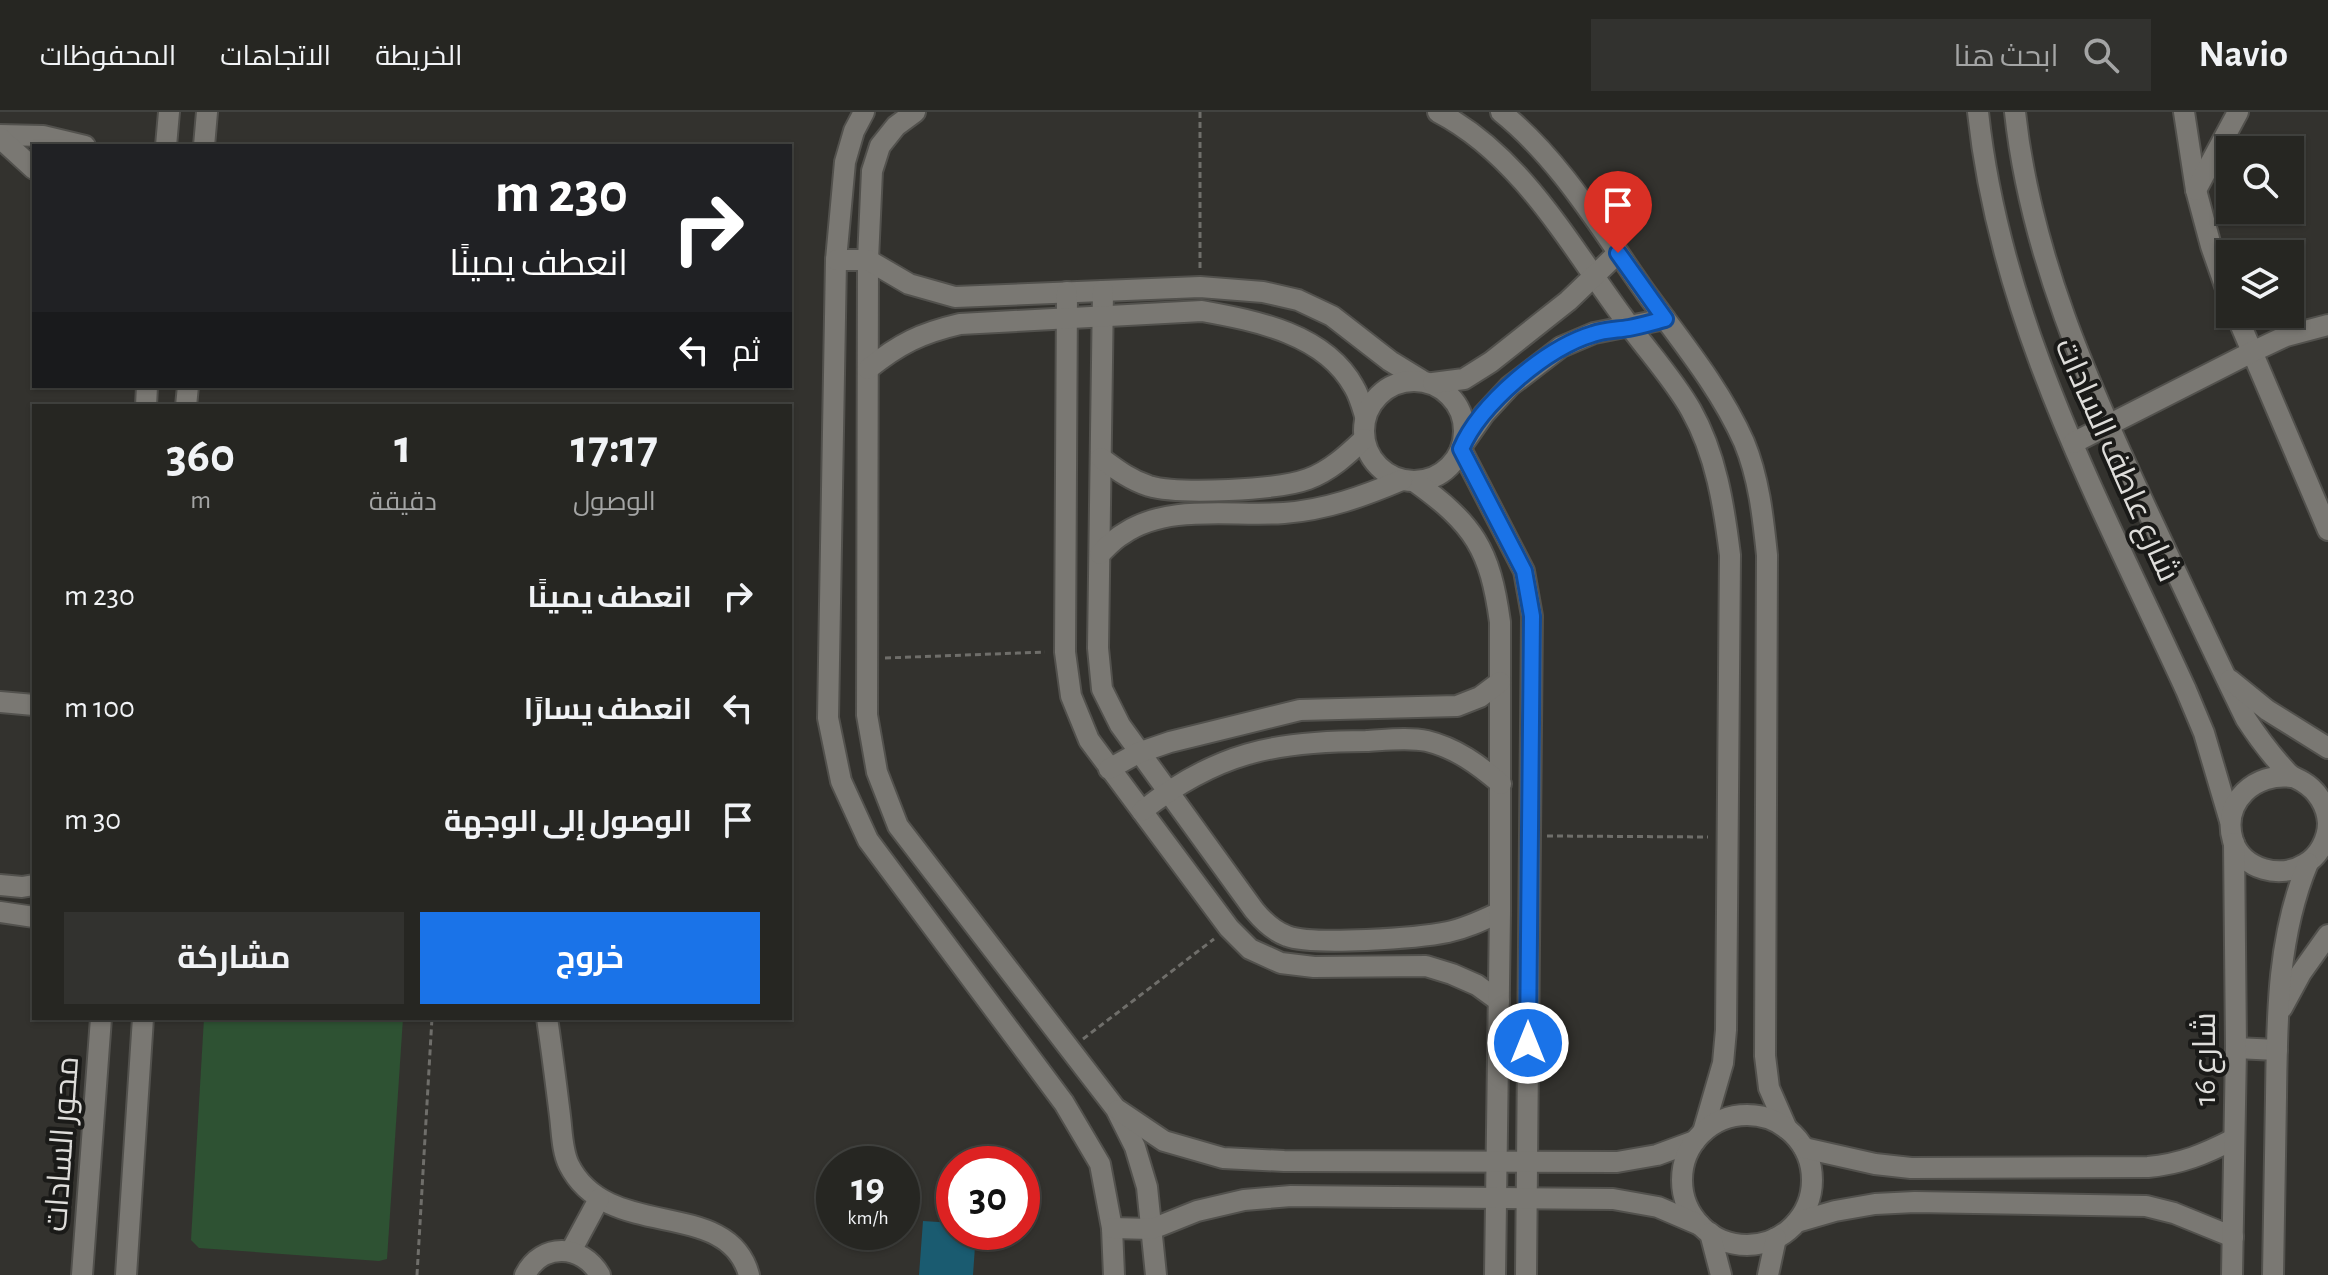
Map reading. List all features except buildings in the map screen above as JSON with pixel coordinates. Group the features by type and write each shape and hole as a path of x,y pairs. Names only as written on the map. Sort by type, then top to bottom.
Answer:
{"street":[{"path":"166,144 169,112"},
{"path":"204,144 207,112"},
{"path":"864,112 854,131 845,162 836,260 827,692 828,718 841,781 868,840 1064,1103 1100,1164 1112,1228 1114,1275"},
{"path":"880,112 896,126"},
{"path":"915,112 896,126 880,146 872,171 868,260 867,715 877,772 898,826 1116,1109 1135,1147 1147,1187 1156,1275"},
{"path":"1438,112 1459,123 1499,155 1533,193 1691,410 1711,456 1724,505 1730,555 1726,1030 1723,1063 1699,1136 1688,1152 1682,1178 1686,1203 1705,1229 1721,1275"},
{"path":"1112,1228 1152,1229 1197,1211 1291,1196 1613,1199 1658,1207 1725,1241 1742,1245 1760,1244 1776,1238 1797,1222 1804,1211 1812,1186 1812,1173 1804,1148 1787,1129 1769,1088 1765,1056 1767,555 1761,498 1744,443 1717,392 1561,173 1524,131 1501,112"},
{"path":"1963,112 1983,156"},
{"name":"شارع عاطف السادات","path":"1978,112 1997,226 2017,300 2042,373 2204,733 2232,833"},
{"name":"شارع عاطف السادات","path":"2015,112 2031,201 2051,277 2077,352 2246,719 2267,750 2297,779"},
{"path":"2184,112 2196,190 2216,260"},
{"path":"2196,190 2238,112"},
{"path":"0,136 43,136 77,144"},
{"path":"0,136 32,167"},
{"path":"1365,416 1373,400 1387,388 1403,381 1464,379 1491,362 1541,323 1618,253"},
{"path":"836,260 868,260 909,284 955,297 1200,287 1263,292 1298,300 1332,316 1390,361 1448,393 1459,408 1465,426 1462,447 1524,571 1532,616 1526,1275"},
{"path":"1103,291 1098,648 1102,689 1120,725 1265,924 1287,936 1313,941 1422,936 1475,924 1500,912"},
{"path":"1067,292 1065,652 1071,696 1089,740 1229,928 1250,949 1281,963 1314,967 1426,966 1477,985 1499,1001"},
{"path":"868,369 895,348 925,332 960,324 1202,311 1241,318 1278,329 1314,346 1338,364 1355,388 1365,416 1364,439 1371,458 1384,472 1408,481 1450,506 1477,540 1494,579 1500,622 1495,1275"},
{"path":"1100,554 1123,533 1151,520 1286,513 1326,507 1408,481 1429,479 1443,473 1454,462 1484,414 1510,386 1561,347 1594,333 1665,319"},
{"path":"2073,443 2286,336 2328,325"},
{"path":"2242,328 2328,530"},
{"path":"1101,458 1123,475 1149,486 1177,490 1277,487 1310,478 1339,462 1364,439"},
{"path":"2224,675 2267,710 2328,748"},
{"path":"1109,769 1138,753 1225,727 1300,710 1457,706 1480,697 1500,682"},
{"path":"0,702 32,705"},
{"path":"1142,811 1168,791 1213,766 1250,753 1313,741 1425,740 1479,764 1501,784"},
{"path":"2318,854 2292,870 2275,872 2258,867 2244,857 2232,833 2238,800 2255,782 2279,776 2328,782"},
{"path":"2273,1275 2277,1050 2286,934 2295,898 2326,837 2328,821 2320,798 2297,779"},
{"name":"شارع 16","path":"2232,833 2236,1048 2232,1275"},
{"path":"0,885 32,885"},
{"path":"0,912 32,917"},
{"path":"2279,1015 2301,973 2328,935"},
{"name":"محور السادات","path":"80,1271 101,1020"},
{"path":"126,1275 143,1020"},
{"path":"547,1020 568,1164 587,1189 599,1199 629,1213 710,1231 736,1249 749,1275"},
{"path":"2236,1048 2277,1050"},
{"path":"1116,1109 1164,1141 1223,1158 1284,1161 1617,1162 1657,1155 1699,1136 1714,1124 1738,1115 1764,1117 1787,1129"},
{"path":"1804,1148 1863,1162 1911,1168 2148,1167 2177,1164 2204,1155 2234,1139"},
{"path":"571,1251 599,1199"},
{"path":"1797,1222 1848,1208 1915,1202 2146,1206 2174,1213 2233,1237"},
{"path":"1768,1275 1776,1238"},
{"path":"525,1275 534,1261 558,1250 584,1256 594,1264 600,1275"}],"path":[{"path":"1200,112 1200,287"},
{"path":"868,658 1065,652"},
{"path":"1530,836 1727,837"},
{"path":"1071,1048 1229,928"},
{"path":"417,1275 432,1020"}],"green space":[{"path":"204,1020 403,1020 387,1259 379,1261 199,1248 191,1240"}],"water":[{"path":"923,1221 936,1222 936,1250 975,1250 973,1275 919,1275"}],"route":[{"path":"1528,1043 1532,616 1524,571 1461,449 1484,414 1510,386 1561,347 1594,333 1665,319 1618,253"}]}
